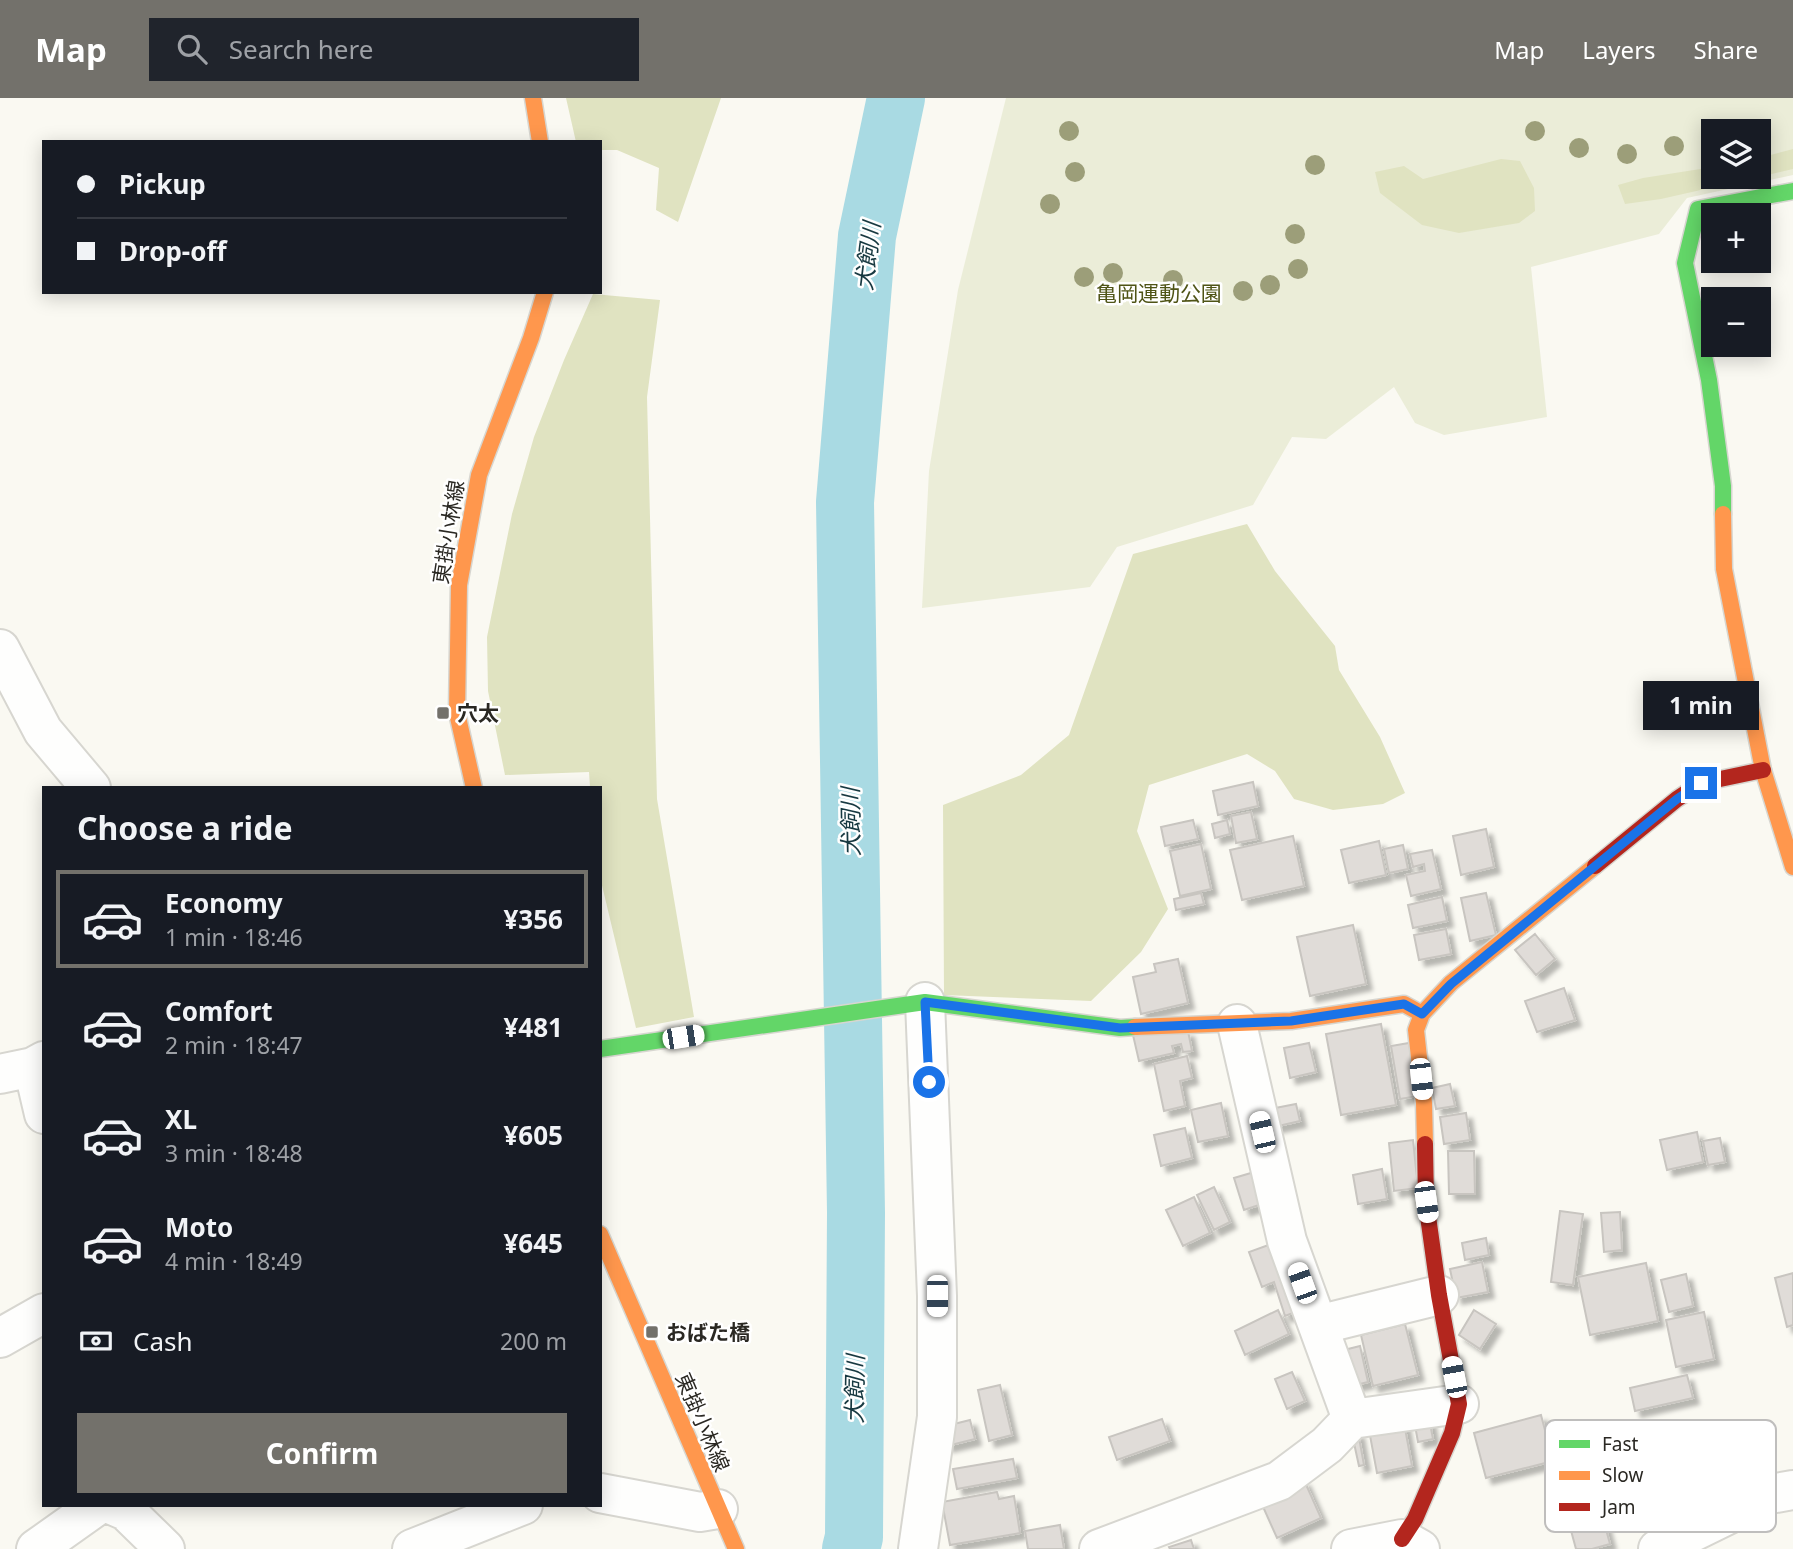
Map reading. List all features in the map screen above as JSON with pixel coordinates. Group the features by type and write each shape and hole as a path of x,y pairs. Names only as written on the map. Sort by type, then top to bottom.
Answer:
{"street":[{"path":"533,98 540,140"},
{"path":"1793,191 1698,209 1685,263 1709,380 1723,486 1724,569 1763,770 1793,867"},
{"name":"東掛小林線","path":"474,786 457,713 459,585 479,475 531,338 544,294"},
{"path":"0,649 43,731 89,786"},
{"path":"1351,1549 1411,1544 1415,1519 1452,1433 1459,1404 1439,1295 1426,1202 1424,1103 1416,1030 1422,1014 1451,984 1677,799 1701,783 1763,770"},
{"path":"602,1049 913,1003 1120,1028 1291,1021 1404,1004 1422,1014"},
{"path":"913,1003 937,1296 937,1417 918,1549"},
{"path":"1237,1024 1287,1241 1352,1419"},
{"path":"25,1067 42,1109"},
{"name":"東掛小林線","path":"602,1239 728,1532"},
{"path":"1318,1325 1439,1295"},
{"path":"0,1338 42,1314"},
{"path":"1099,1549 1279,1481 1327,1446 1352,1419 1459,1404"},
{"path":"602,1493 700,1512 728,1532"},
{"path":"36,1549 95,1507"},
{"path":"117,1507 126,1511 165,1549"},
{"path":"412,1549 518,1507"},
{"path":"1658,1549 1693,1532"}],"green space":[{"path":"566,98 721,98 678,222 656,210 659,168 617,150 602,150 602,140 576,140"},
{"name":"亀岡運動公園","path":"1006,98 1793,98 1793,175 1771,180 1771,119 1701,119 1701,189 1728,189 1687,198 1659,234 1531,267 1547,417 1444,435 1415,423 1394,387 1326,439 1292,437 1253,505 1117,547 1090,587 922,608 929,471 958,290"},
{"path":"1793,149 1793,169 1771,174 1771,155"},
{"path":"1501,159 1520,161 1534,188 1535,211 1519,223 1459,233 1422,225 1380,193 1375,172 1404,166 1423,179"},
{"path":"1701,169 1701,189 1705,189 1625,204 1618,185 1643,178"},
{"path":"593,294 660,300 647,397 657,799 694,1017 636,1028 602,885 602,786 590,786 589,772 505,775 488,691 487,637 512,514 534,437"},
{"path":"1247,524 1275,571 1335,646 1339,670 1380,737 1405,793 1383,804 1333,810 1294,799 1275,771 1247,754 1149,785 1137,831 1168,909 1141,952 1091,1001 944,995 943,805 1021,775 1069,735 1133,554"}],"building":[{"path":"1253,782 1258,806 1218,815 1213,791"},
{"path":"1251,812 1257,839 1236,843 1231,816"},
{"path":"1193,820 1198,839 1165,846 1161,827"},
{"path":"1227,820 1230,834 1215,838 1212,824"},
{"path":"1486,829 1494,867 1461,875 1453,836"},
{"path":"1293,836 1304,886 1242,900 1230,850"},
{"path":"1379,841 1386,875 1349,883 1341,850"},
{"path":"1201,844 1211,889 1180,896 1170,851"},
{"path":"1403,845 1408,869 1389,873 1384,849"},
{"path":"1432,850 1441,889 1411,896 1406,875 1425,871 1424,864 1413,867 1410,854"},
{"path":"1201,893 1204,904 1176,910 1174,899"},
{"path":"1486,893 1496,935 1470,941 1461,898"},
{"path":"1442,897 1447,921 1413,928 1408,905"},
{"path":"1353,925 1366,984 1310,996 1297,937"},
{"path":"1446,929 1451,954 1419,960 1414,935"},
{"path":"1535,934 1555,959 1536,975 1515,950"},
{"path":"1178,959 1188,1003 1141,1014 1133,977 1156,972 1154,964"},
{"path":"1564,988 1575,1020 1537,1032 1525,1001"},
{"path":"1381,1024 1396,1105 1341,1115 1326,1034"},
{"path":"1188,1031 1192,1051 1183,1052 1181,1044 1172,1046 1174,1053 1139,1061 1133,1035"},
{"path":"1309,1043 1316,1072 1290,1078 1284,1048"},
{"path":"1409,1043 1418,1096 1400,1099 1391,1046"},
{"path":"1187,1056 1192,1078 1180,1081 1185,1106 1164,1111 1154,1064"},
{"path":"1450,1084 1455,1106 1436,1109 1432,1088"},
{"path":"1221,1103 1228,1136 1198,1142 1191,1110"},
{"path":"1296,1104 1300,1121 1274,1127 1270,1109"},
{"path":"1466,1113 1470,1140 1444,1144 1440,1117"},
{"path":"1185,1128 1192,1158 1161,1166 1154,1135"},
{"path":"1697,1132 1703,1162 1667,1170 1660,1140"},
{"path":"1720,1138 1725,1162 1708,1165 1703,1141"},
{"path":"1413,1140 1418,1188 1394,1191 1389,1143"},
{"path":"1448,1151 1474,1151 1475,1194 1449,1194"},
{"path":"1382,1169 1387,1199 1358,1204 1353,1175"},
{"path":"1261,1170 1271,1201 1244,1210 1234,1178"},
{"path":"1214,1187 1230,1222 1214,1230 1197,1195"},
{"path":"1194,1197 1210,1233 1183,1246 1166,1210"},
{"path":"1560,1211 1583,1214 1573,1285 1551,1282"},
{"path":"1620,1212 1622,1250 1604,1252 1601,1213"},
{"path":"1486,1238 1489,1255 1465,1260 1462,1243"},
{"path":"1277,1242 1301,1310 1285,1316 1274,1282 1262,1287 1249,1252"},
{"path":"1482,1262 1488,1292 1456,1298 1450,1269"},
{"path":"1646,1263 1658,1321 1590,1335 1578,1277"},
{"path":"1793,1273 1793,1325 1787,1327 1775,1278"},
{"path":"1686,1274 1693,1306 1669,1312 1661,1280"},
{"path":"1278,1310 1289,1334 1245,1355 1235,1331"},
{"path":"1474,1310 1496,1324 1480,1349 1459,1335"},
{"path":"1704,1312 1714,1359 1676,1367 1666,1320"},
{"path":"1405,1324 1418,1375 1373,1386 1361,1335"},
{"path":"1360,1346 1368,1382 1348,1387 1340,1351"},
{"path":"1292,1372 1305,1401 1287,1409 1275,1379"},
{"path":"1687,1375 1693,1398 1635,1411 1630,1388"},
{"path":"1000,1385 1012,1435 989,1441 978,1390"},
{"path":"1541,1415 1545,1430 1545,1463 1486,1478 1474,1433"},
{"path":"1429,1418 1433,1439 1418,1442 1414,1420"},
{"path":"1162,1419 1170,1441 1117,1460 1109,1437"},
{"path":"970,1420 975,1439 947,1446 942,1427"},
{"path":"1404,1423 1412,1466 1377,1473 1369,1430"},
{"path":"1358,1432 1364,1465 1359,1466 1352,1434"},
{"path":"1013,1459 1017,1478 957,1489 953,1469"},
{"path":"1304,1480 1321,1518 1277,1538 1260,1500"},
{"path":"997,1492 999,1499 1014,1496 1020,1533 950,1545 942,1502"},
{"path":"1060,1525 1064,1549 1028,1549 1025,1531"},
{"path":"1571,1532 1607,1532 1610,1544 1592,1549 1576,1549"},
{"path":"1191,1540 1194,1549 1169,1547"}],"waterway":[{"name":"犬飼川","path":"851,1549 854,1537 856,1213 845,502 867,236 896,98"}],"traffic: fast":[{"path":"1723,514 1723,486 1709,380 1685,263 1698,209 1793,191"},
{"path":"602,1049 925,1002 1120,1028 1135,1027"}],"traffic: slow":[{"path":"533,98 540,140"},
{"path":"474,786 457,713 459,585 479,475 531,338 544,294"},
{"path":"1723,514 1724,569 1763,770 1793,867"},
{"path":"1425,1144 1424,1103 1416,1030 1422,1014 1451,983 1595,866"},
{"path":"1135,1027 1291,1021 1404,1004 1422,1014"},
{"path":"602,1239 736,1549"}],"traffic: jam":[{"path":"1595,866 1677,799 1701,783 1763,770"},
{"path":"1402,1539 1415,1519 1452,1433 1459,1404 1439,1295 1426,1202 1425,1144"}],"place":[{"name":"穴太","path":"443,713"},
{"name":"おばた橋","path":"652,1332"}],"route":[{"path":"929,1082 925,1002 1120,1028 1291,1021 1404,1004 1422,1014 1451,984 1677,799 1701,783"}]}
